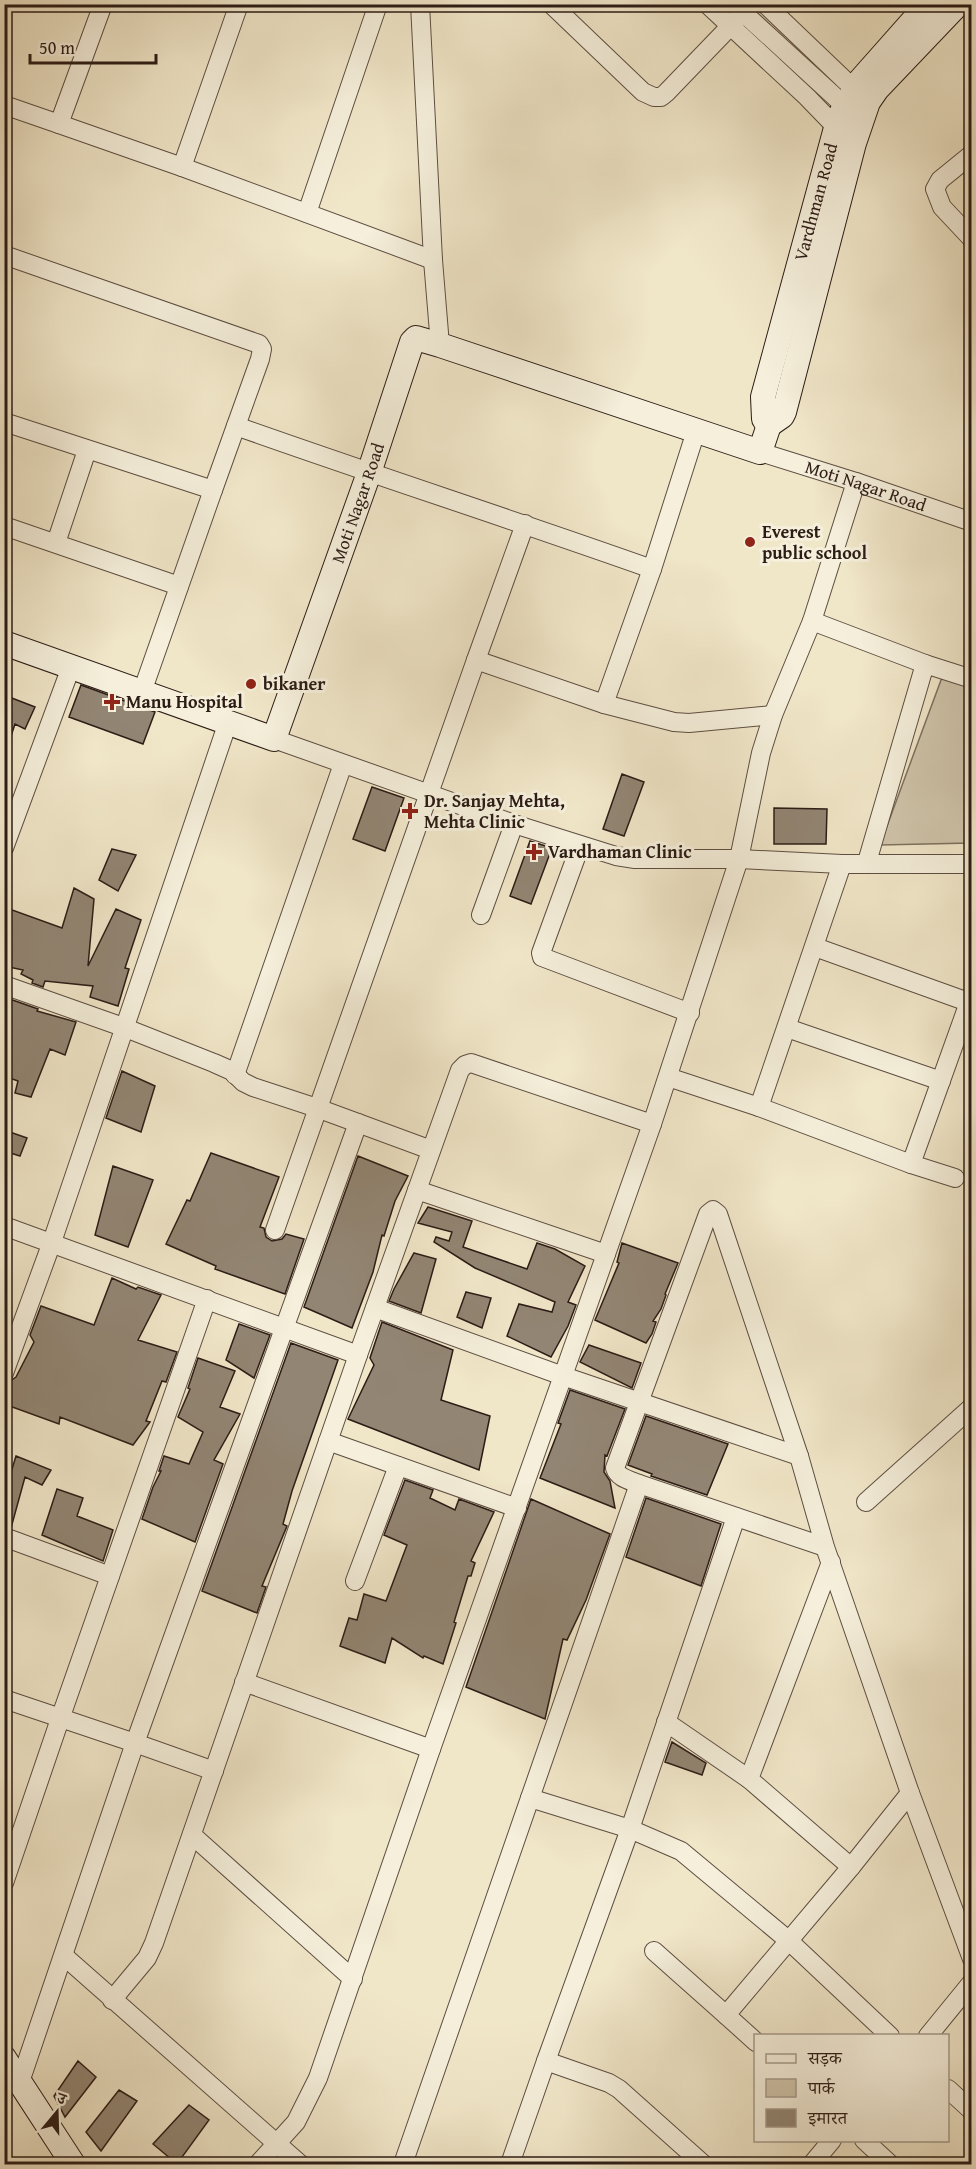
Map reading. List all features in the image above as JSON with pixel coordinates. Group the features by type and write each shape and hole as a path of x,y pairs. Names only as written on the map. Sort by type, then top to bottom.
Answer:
{"street":[{"path":"59,124 103,4"},
{"path":"182,167 238,4"},
{"path":"308,213 378,4"},
{"path":"420,4 433,260 440,345"},
{"path":"551,4 643,92 654,97 661,97 666,93 730,26 739,9 845,107"},
{"path":"707,4 807,97 845,107"},
{"path":"765,4 845,107"},
{"name":"Vardhman Road","path":"769,425 764,419 763,397 845,107 928,4"},
{"path":"760,452 769,425 784,412 854,143 868,102 901,63 958,4"},
{"path":"4,105 182,167 433,260"},
{"path":"972,154 940,180 935,189 942,207 972,239"},
{"path":"4,255 259,344 262,349 142,692"},
{"name":"Moti Nagar Road","path":"274,739 369,473 412,342 416,338 972,522"},
{"path":"4,422 213,490"},
{"path":"236,426 652,569"},
{"path":"604,704 652,569 696,431"},
{"path":"56,543 87,450"},
{"path":"258,2164 296,2122 310,2096 353,1979 431,1749 690,1013 739,860 761,753 773,716 812,621 856,482"},
{"path":"275,1230 525,524"},
{"path":"4,526 179,586"},
{"path":"812,621 972,679"},
{"path":"4,643 430,795 616,856 635,859 842,864 867,862 972,864"},
{"path":"476,660 604,704 674,722 689,723 773,716"},
{"path":"867,862 926,664"},
{"path":"4,849 71,667"},
{"path":"4,1373 52,1242 228,722"},
{"path":"236,1075 343,764"},
{"path":"481,915 514,824"},
{"path":"580,846 541,953 542,957 690,1013"},
{"path":"759,1107 842,864"},
{"path":"815,947 970,998 911,1164"},
{"path":"4,986 123,1027 214,1063 232,1071 243,1082 253,1087 431,1150"},
{"path":"787,1028 941,1081"},
{"path":"112,2000 151,1950 358,1355 460,1070 471,1063 652,1124"},
{"path":"668,1077 759,1107 911,1164 955,1178"},
{"path":"20,2082 135,1743 358,1123"},
{"path":"417,1190 606,1254"},
{"path":"828,1555 736,1517 620,1477 615,1468 710,1211 716,1211 800,1456 828,1555 910,1793 972,1959"},
{"path":"4,1226 358,1355"},
{"path":"4,1883 207,1299"},
{"path":"375,1308 563,1376 800,1456"},
{"path":"866,1502 971,1408"},
{"path":"328,1441 517,1508"},
{"path":"356,1581 398,1466"},
{"path":"403,2164 639,1484"},
{"path":"510,2164 630,1829 736,1517"},
{"path":"4,1537 110,1576"},
{"path":"749,1779 828,1555"},
{"path":"244,1682 431,1749"},
{"path":"4,1699 214,1771"},
{"path":"666,1722 749,1779 851,1867"},
{"path":"726,2015 910,1793"},
{"path":"530,1798 630,1829 681,1851 788,1940 888,2034"},
{"path":"192,1835 353,1979"},
{"path":"654,1951 754,2040"},
{"path":"64,1956 300,2164"},
{"path":"930,2034 972,1982"},
{"path":"4,2058 73,2164"},
{"path":"546,2061 619,2089 703,2164"},
{"path":"949,2090 972,2111"},
{"path":"812,2164 830,2142"},
{"path":"866,2142 890,2164"}],"green space":[{"path":"944,672 971,680 971,843 880,845"}],"building":[{"path":"81,685 155,712 143,744 69,717"},
{"path":"4,695 35,707 25,729 15,724 7,748 4,748"},
{"path":"622,774 644,782 624,836 603,829"},
{"path":"372,787 404,798 385,851 353,839"},
{"path":"774,808 827,809 826,844 774,844"},
{"path":"530,841 552,848 531,904 510,896"},
{"path":"112,849 136,855 118,891 99,880"},
{"path":"74,888 94,899 88,966 116,909 141,920 125,968 129,969 118,1006 90,997 93,986 45,981 43,987 32,983 33,980 21,974 23,970 4,966 4,907 62,928"},
{"path":"4,997 38,1009 37,1011 76,1022 65,1055 50,1049 31,1097 15,1093 18,1081 4,1076"},
{"path":"122,1071 155,1086 141,1132 106,1118"},
{"path":"4,1130 27,1138 20,1156 4,1151"},
{"path":"211,1153 279,1177 260,1227 264,1228 266,1237 272,1241 282,1239 286,1234 304,1239 285,1294 215,1269 216,1266 166,1244 187,1200 190,1201"},
{"path":"358,1156 408,1176 395,1201 384,1236 382,1235 373,1272 352,1328 304,1307"},
{"path":"113,1166 153,1180 128,1247 95,1235"},
{"path":"428,1207 472,1221 463,1247 527,1269 537,1243 555,1249 585,1266 568,1302 576,1305 568,1326 551,1357 507,1336 519,1304 552,1312 555,1302 475,1268 434,1242 436,1237 449,1241 452,1232 418,1223"},
{"path":"622,1243 678,1263 661,1309 653,1321 656,1322 652,1334 646,1343 595,1320 619,1263 617,1262"},
{"path":"414,1253 436,1259 421,1313 389,1301"},
{"path":"112,1278 136,1289 138,1287 161,1295 138,1340 177,1352 166,1382 162,1381 146,1421 150,1422 133,1445 60,1417 59,1424 4,1404 6,1384 16,1377 34,1342 30,1335 41,1306 94,1325"},
{"path":"466,1292 491,1298 482,1328 457,1317"},
{"path":"382,1322 453,1350 441,1400 490,1416 479,1470 348,1419 374,1365 370,1358"},
{"path":"239,1324 270,1335 254,1378 226,1360"},
{"path":"291,1343 338,1360 292,1491 283,1524 287,1526 262,1586 266,1587 257,1613 202,1591"},
{"path":"589,1345 641,1363 632,1388 580,1362"},
{"path":"198,1358 235,1371 220,1407 240,1414 214,1460 223,1464 195,1542 142,1519 161,1471 159,1471 164,1456 189,1464 203,1432 178,1417 190,1389 188,1388"},
{"path":"570,1390 625,1409 607,1456 605,1455 604,1472 610,1481 615,1508 540,1478 561,1424 558,1423"},
{"path":"646,1416 728,1444 707,1495 651,1476 652,1474 628,1465"},
{"path":"16,1456 51,1470 42,1485 25,1477 11,1528 4,1526 4,1495"},
{"path":"405,1480 433,1490 430,1498 455,1510 459,1499 494,1512 471,1561 475,1563 471,1576 468,1576 443,1664 424,1656 423,1658 392,1638 385,1663 340,1646 349,1618 357,1620 364,1594 386,1601 407,1545 384,1535"},
{"path":"57,1489 83,1498 77,1516 113,1530 103,1561 42,1535"},
{"path":"646,1498 721,1524 701,1586 626,1557"},
{"path":"531,1499 610,1534 586,1600 567,1640 563,1639 545,1719 466,1687"},
{"path":"672,1742 706,1763 702,1775 665,1762"},
{"path":"78,2061 96,2077 65,2117 54,2096"},
{"path":"119,2090 137,2101 101,2151 86,2132"},
{"path":"189,2105 209,2120 177,2164 153,2144"}],"place":[{"name":"Everest public school","path":"750,542"},
{"name":"bikaner","path":"251,684"},
{"name":"Manu Hospital","path":"112,702"},
{"name":"Dr. Sanjay Mehta, Mehta Clinic","path":"410,811"},
{"name":"Vardhaman Clinic","path":"534,852"}]}
